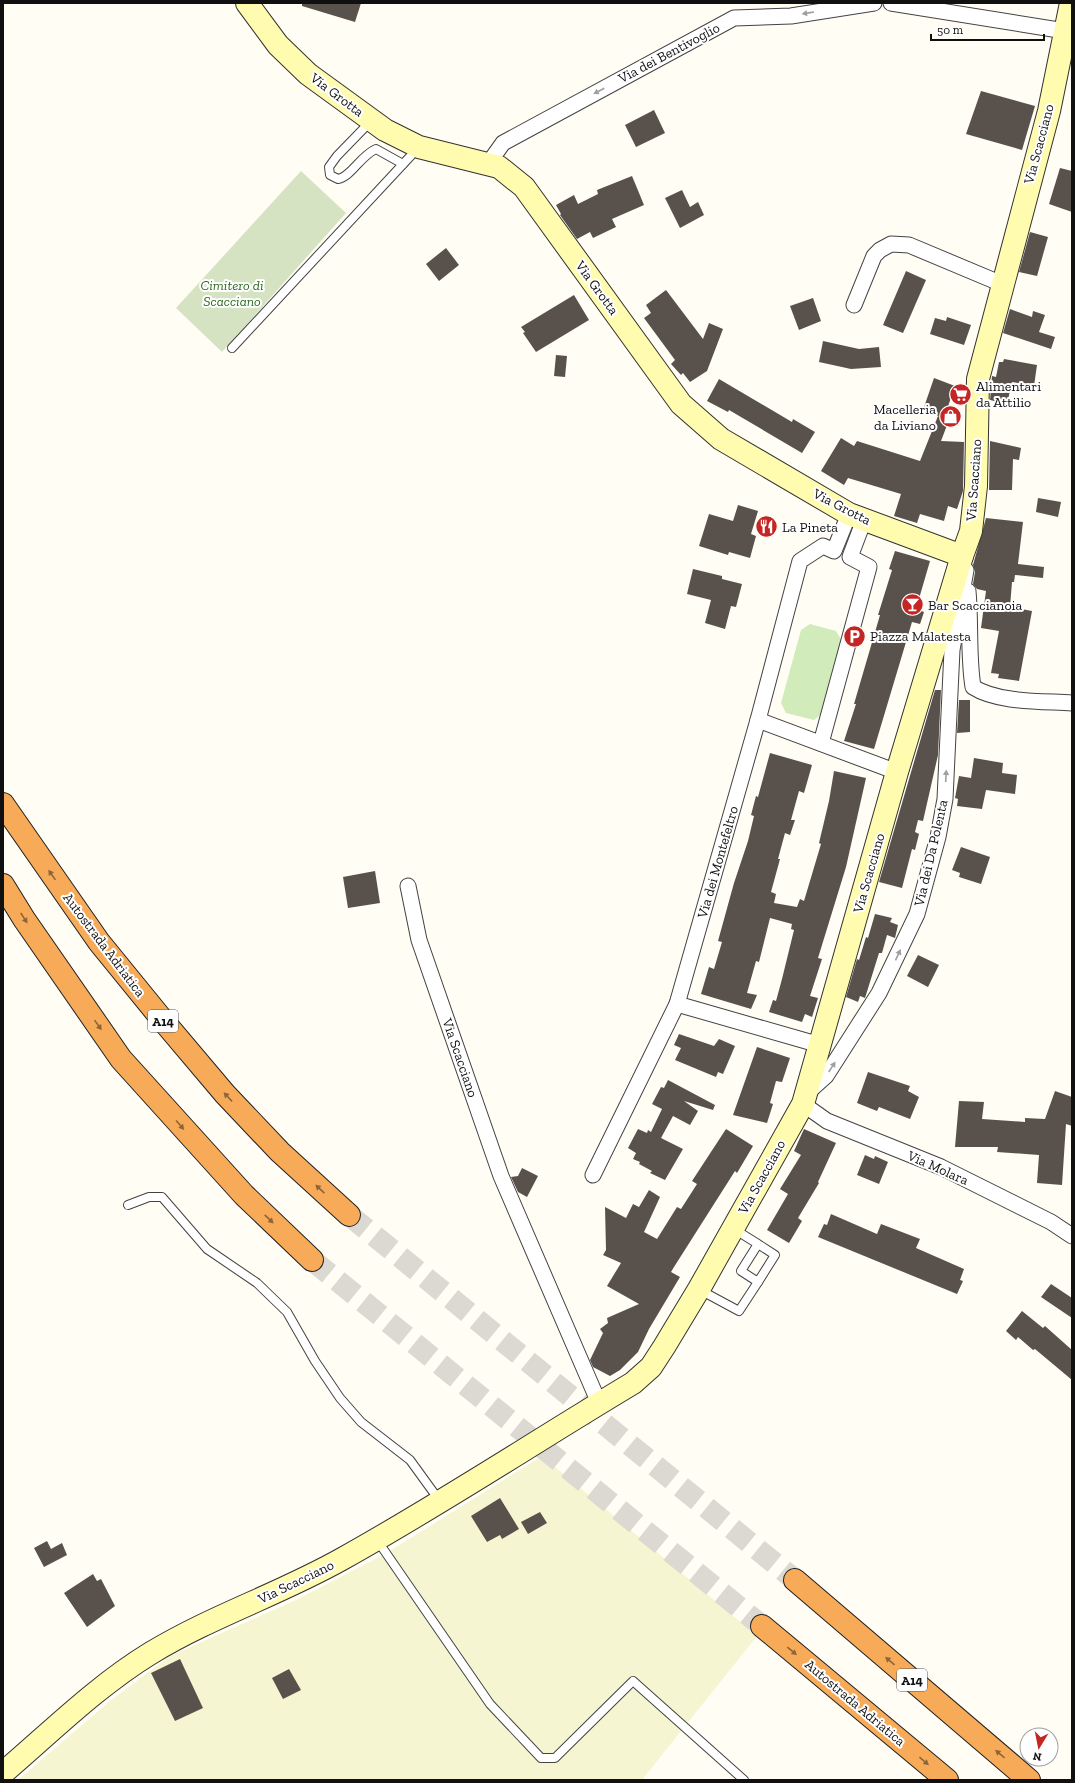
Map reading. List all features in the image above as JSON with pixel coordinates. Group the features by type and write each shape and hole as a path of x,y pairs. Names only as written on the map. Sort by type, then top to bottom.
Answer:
{"highway":[{"name":"Autostrada Adriatica","path":"3,804 99,942 165,1023 225,1094 280,1152 349,1215"},
{"path":"3,885 24,919 121,1059 244,1195 312,1260"},
{"name":"A14","path":"795,1580 1029,1780"},
{"name":"Autostrada Adriatica","path":"762,1626 947,1780"}],"street":[{"name":"Via Grotta","path":"247,3 278,45 308,74 385,130 419,147 499,167 524,187 680,404 721,439 856,517 964,564"},
{"name":"Via dei Bentivoglio","path":"488,164 503,143 734,18 791,16 874,3"},
{"path":"891,3 1065,31"},
{"name":"Via Scacciano","path":"3,1773 100,1689 150,1654 202,1624 264,1598 341,1560 633,1383 651,1367 699,1289 804,1100 897,772 964,564 971,531 976,486 978,379 1049,111 1071,3"},
{"path":"854,305 874,256 880,250 891,244 909,245 1002,284"},
{"path":"856,517 834,551 823,546 800,561 758,720 897,772"},
{"path":"821,744 869,567 850,557 856,517"},
{"path":"964,564 971,616 971,672 973,687 982,692 1004,698 1072,703"},
{"name":"Via dei Da Polenta","path":"804,1100 826,1076 880,993 917,914 938,837 945,799 952,650 964,564"},
{"name":"Via dei Montefeltro","path":"593,1175 677,1004 758,720"},
{"name":"Via Scacciano","path":"408,886 419,940 501,1176 599,1403"},
{"path":"677,1004 820,1045"},
{"name":"Via Molara","path":"804,1100 827,1121 940,1168 1051,1222 1072,1236"}],"lane":[{"path":"371,120 337,156 329,167 330,175 338,179 344,178 367,153 376,150 403,164"},
{"path":"232,348 419,147"},
{"path":"128,1205 149,1197 162,1197 207,1249 257,1283 287,1312 315,1361 340,1398 361,1422 410,1460 440,1501"},
{"path":"699,1289 739,1311 775,1255 733,1229"},
{"path":"758,1244 741,1272 758,1282"},
{"path":"376,1539 490,1704 541,1758 555,1758 633,1681 744,1780"}],"green space":[{"name":"Cimitero di Scacciano","path":"301,171 346,213 222,352 176,308"},
{"path":"810,624 836,631 842,641 824,712 814,720 786,713 781,703 801,630"},
{"path":"542,1456 757,1636 642,1780 18,1780 110,1701 170,1656 296,1600 385,1554"}],"building":[{"path":"302,3 361,3 355,22 302,6"},
{"path":"981,91 1035,106 1022,150 966,134"},
{"path":"654,110 665,133 636,147 625,125"},
{"path":"1060,168 1072,171 1072,212 1049,204"},
{"path":"632,176 644,205 612,219 616,227 593,238 590,232 577,239 560,215 561,214 556,205 574,195 578,204 598,194 597,190"},
{"path":"682,190 690,207 698,202 704,215 680,228 665,198"},
{"path":"1030,232 1048,237 1037,276 1019,272"},
{"path":"446,248 459,265 439,281 426,264"},
{"path":"906,271 926,280 903,333 883,325"},
{"path":"666,290 703,339 709,323 723,329 707,371 690,382 683,373 681,375 671,364 675,360 644,318 651,313 646,305"},
{"path":"574,295 589,320 536,352 523,333 525,332 521,327"},
{"path":"813,298 821,321 799,330 790,306"},
{"path":"1010,309 1032,317 1033,311 1045,315 1039,332 1055,337 1051,349 1003,333"},
{"path":"947,317 971,325 964,345 930,334 935,318 946,321"},
{"path":"823,341 859,349 879,347 881,367 851,369 819,362"},
{"path":"556,355 567,356 565,377 554,376"},
{"path":"1004,359 1037,365 1034,386 1012,382 1007,404 990,400 992,376 996,377 999,362 1003,362"},
{"path":"934,378 955,386 944,418 923,410"},
{"path":"719,379 792,422 793,419 815,432 802,453 729,410 728,412 707,401"},
{"path":"938,416 949,420 941,441 964,442 963,491 957,509 948,506 944,521 920,514 917,523 894,516 901,494 848,478 844,485 821,471 841,438 854,446 857,441 920,461"},
{"path":"990,441 1021,448 1019,460 1013,459 1012,490 989,490"},
{"path":"1038,498 1061,502 1058,517 1036,512"},
{"path":"738,505 758,511 751,534 756,536 750,558 729,552 728,555 699,546 709,514 733,521"},
{"path":"986,518 1023,522 1018,564 1044,567 1043,578 1015,575 1014,582 1012,582 1010,607 1032,611 1019,681 998,678 999,674 991,673 999,631 981,628 986,591 977,589 973,584 975,572 973,565"},
{"path":"895,551 930,561 916,609 924,612 920,624 912,622 874,749 844,741 856,704 854,704 880,615 878,615 892,570 889,569"},
{"path":"693,569 722,576 722,579 742,584 736,607 731,606 725,629 705,623 711,600 687,594"},
{"path":"935,690 941,690 938,755 923,821 918,820 915,832 919,834 915,850 912,849 902,888 879,882"},
{"path":"959,700 970,700 970,732 957,733"},
{"path":"770,753 812,765 804,793 799,791 791,820 795,820 790,835 785,833 771,892 776,894 774,903 797,907 800,899 804,901 821,844 819,843 829,801 834,771 866,778 846,867 818,958 822,959 810,996 818,998 812,1017 805,1014 802,1022 769,1012 773,1000 776,1001 782,979 794,930 791,929 792,924 770,918 759,962 756,961 747,993 757,995 751,1009 701,994 709,967 714,969 722,942 718,941 734,883 748,841 754,816 751,815 756,796 758,797"},
{"path":"974,758 1003,763 1002,773 1017,775 1015,794 986,790 982,809 957,806 958,799 955,798 959,776 971,778"},
{"path":"961,847 990,857 981,884 959,877 960,873 952,870"},
{"path":"375,871 380,903 348,908 343,877"},
{"path":"875,914 892,918 890,922 898,925 895,938 887,935 882,953 879,953 865,998 860,996 858,1002 846,997 857,959 859,960 866,937 868,938"},
{"path":"918,955 939,965 928,987 907,976"},
{"path":"679,1034 714,1046 719,1039 735,1046 723,1074 718,1072 716,1077 675,1060 681,1048 674,1045"},
{"path":"757,1047 790,1058 782,1082 776,1081 770,1103 773,1104 767,1123 733,1115"},
{"path":"868,1072 910,1086 908,1091 919,1097 910,1119 879,1107 877,1111 857,1103"},
{"path":"668,1080 715,1105 713,1110 684,1101 698,1111 690,1125 673,1116 661,1138 683,1149 665,1180 650,1173 652,1171 639,1164 640,1162 633,1159 636,1153 628,1148 638,1129 647,1133 648,1130 651,1132 662,1109 652,1104 661,1087 664,1088"},
{"path":"1055,1091 1072,1097 1072,1126 1066,1124 1062,1185 1037,1183 1039,1155 997,1152 998,1147 955,1147 959,1101 984,1102 982,1119 1025,1122 1025,1118 1045,1119"},
{"path":"726,1129 753,1146 737,1173 735,1171 671,1272 680,1277 649,1329 638,1352 620,1370 610,1376 593,1367 590,1360 603,1333 600,1329 608,1323 607,1318 639,1304 607,1286 621,1263 603,1255 606,1250 605,1207 626,1218 633,1204 639,1207 649,1190 660,1197 644,1232 657,1239 677,1207 681,1209 697,1184 692,1181"},
{"path":"804,1129 836,1143 818,1182 819,1183 798,1218 802,1221 789,1243 767,1230 788,1194 780,1189 801,1155 794,1151"},
{"path":"865,1155 874,1159 875,1156 888,1162 879,1184 857,1175"},
{"path":"522,1168 538,1176 527,1197 518,1192 511,1177 518,1176"},
{"path":"831,1214 877,1234 881,1224 920,1239 916,1248 964,1269 960,1280 963,1281 957,1294 818,1237 824,1224 827,1225"},
{"path":"1051,1284 1072,1298 1072,1318 1041,1297"},
{"path":"1022,1311 1043,1328 1045,1326 1072,1350 1072,1380 1035,1349 1033,1350 1018,1337 1016,1340 1006,1331"},
{"path":"500,1498 519,1529 502,1539 500,1535 487,1542 471,1516"},
{"path":"540,1512 547,1523 528,1534 521,1522"},
{"path":"47,1541 51,1549 62,1543 67,1555 44,1567 34,1548"},
{"path":"93,1574 97,1581 101,1579 115,1606 87,1627 64,1593"},
{"path":"180,1659 203,1708 175,1721 151,1673"},
{"path":"289,1669 301,1690 283,1699 272,1678"}],"tunnel":[{"path":"349,1215 795,1580"},
{"path":"312,1260 762,1626"}],"place":[{"name":"Alimentari da Attilio","path":"960,394"},
{"name":"Macelleria da Liviano","path":"951,417"},
{"name":"La Pineta","path":"766,527"},
{"name":"Bar Scaccianoia","path":"913,605"},
{"name":"Piazza Malatesta","path":"855,636"}]}
